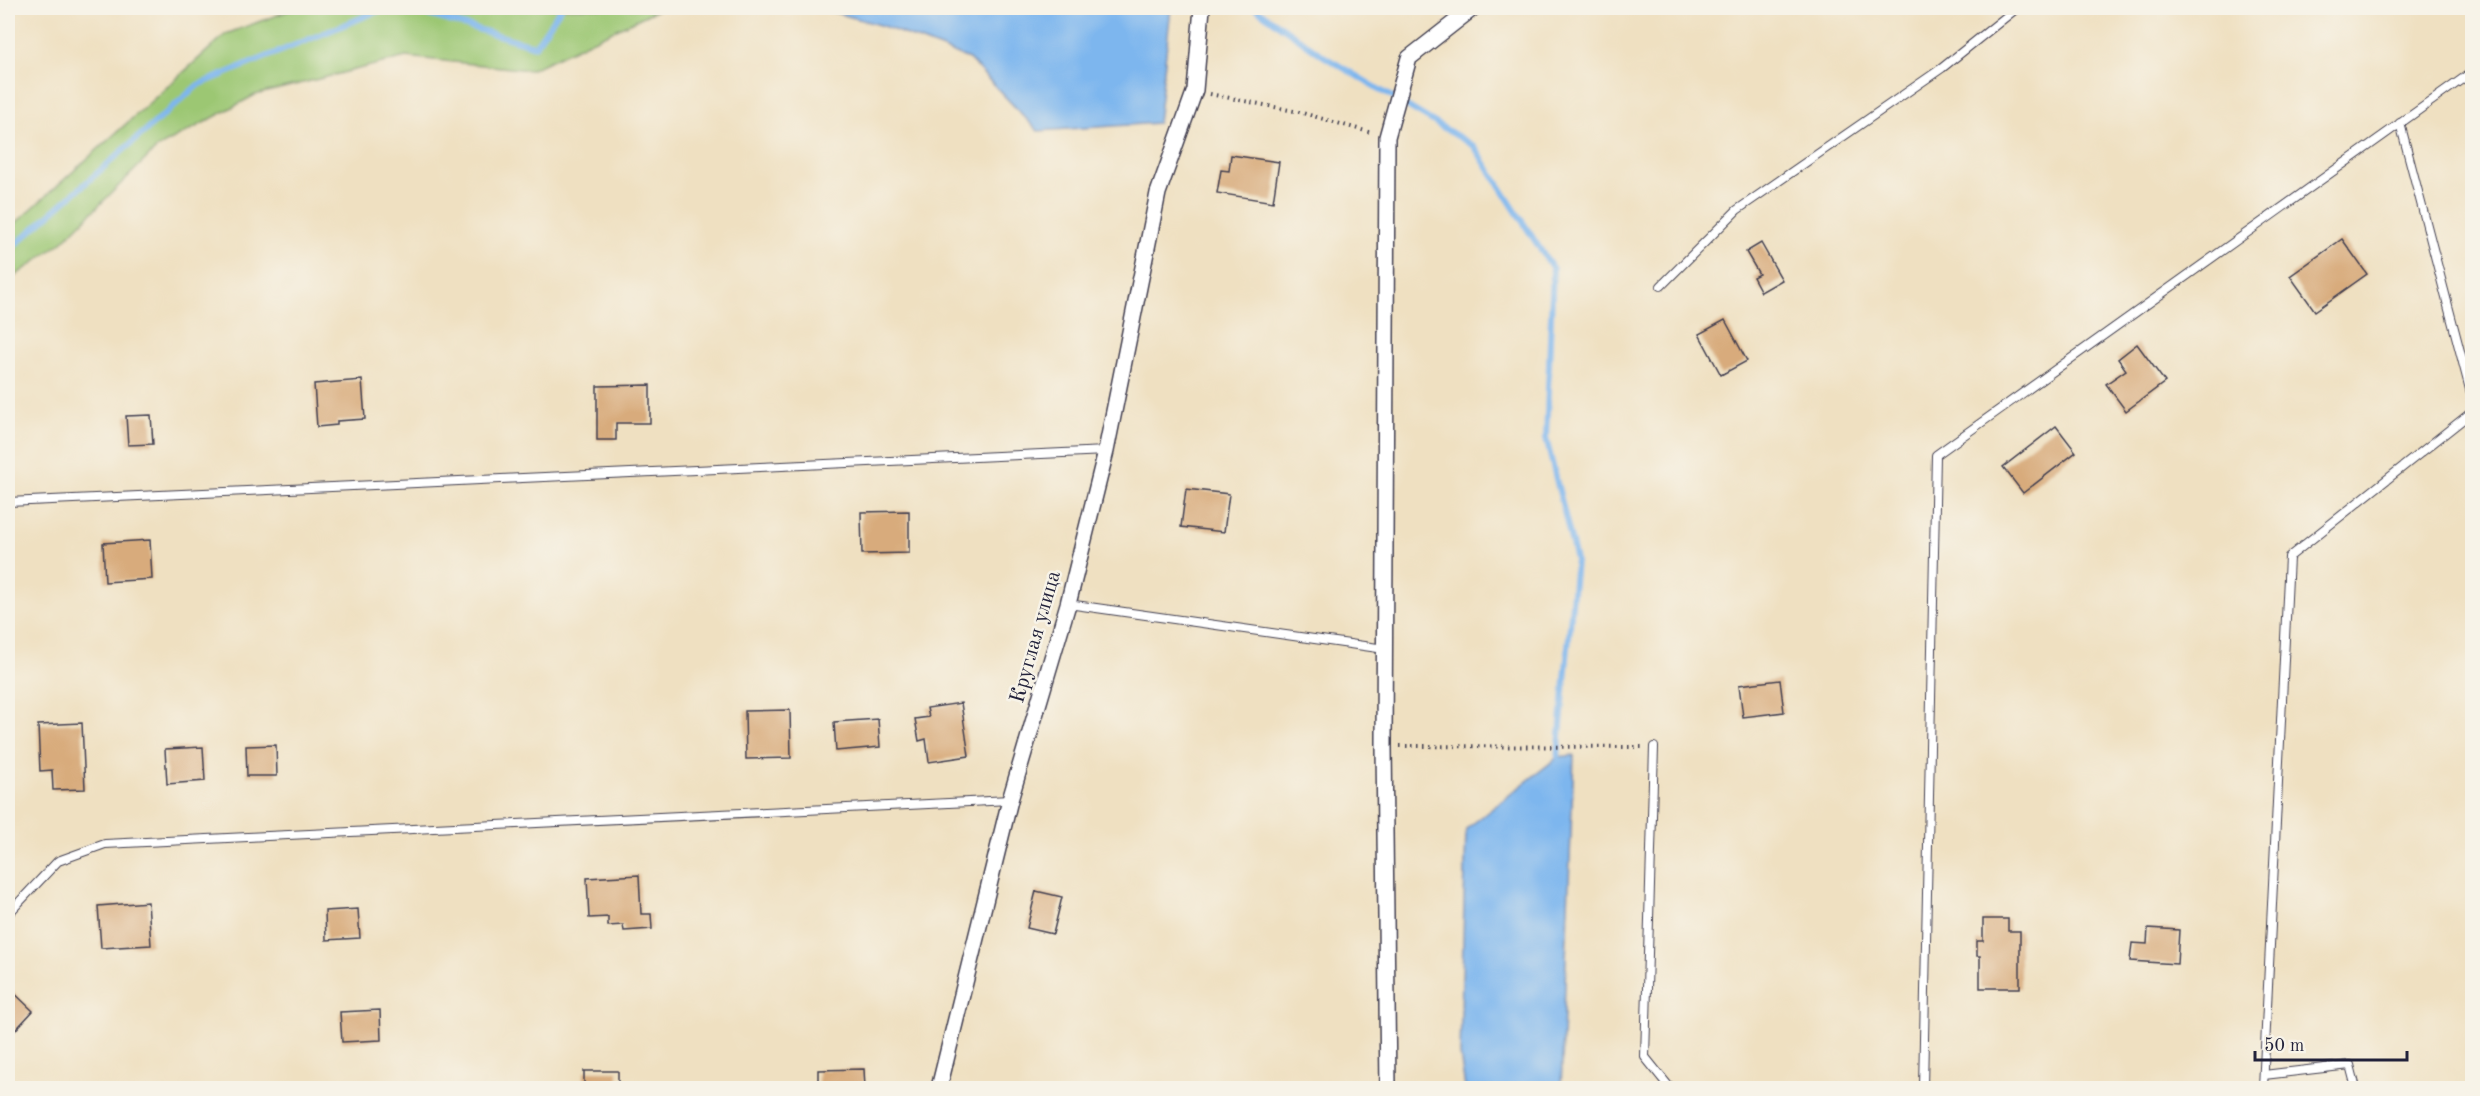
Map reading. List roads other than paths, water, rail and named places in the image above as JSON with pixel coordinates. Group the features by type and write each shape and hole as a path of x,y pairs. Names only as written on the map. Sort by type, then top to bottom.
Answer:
{"street":[{"name":"Круглая улица","path":"939,1089 1010,800 1068,604 1106,451 1158,193 1195,90 1202,8"},
{"path":"1388,1089 1384,746 1387,137 1409,58 1473,8"}],"lane":[{"path":"1661,286 1737,210 1942,68 2017,8"},
{"path":"1923,1089 1936,455 2472,72"},
{"path":"2400,123 2472,397"},
{"path":"2263,1089 2289,557 2472,412"},
{"path":"8,502 1106,451"},
{"path":"1068,604 1385,649"},
{"path":"1654,747 1645,1057 1670,1089"},
{"path":"8,914 58,861 105,844 1010,800"},
{"path":"2264,1075 2350,1065 2356,1089"}],"water":[{"path":"819,8 1171,8 1158,123 1038,131 969,59 883,26"},
{"path":"1574,755 1561,1088 1465,1088 1460,1054 1466,829 1558,757"}],"waterway":[{"path":"8,251 198,85 385,8"},
{"path":"405,8 535,46 561,8"},
{"path":"1255,8 1325,57 1474,146 1553,269 1546,438 1576,560 1558,757"}]}
